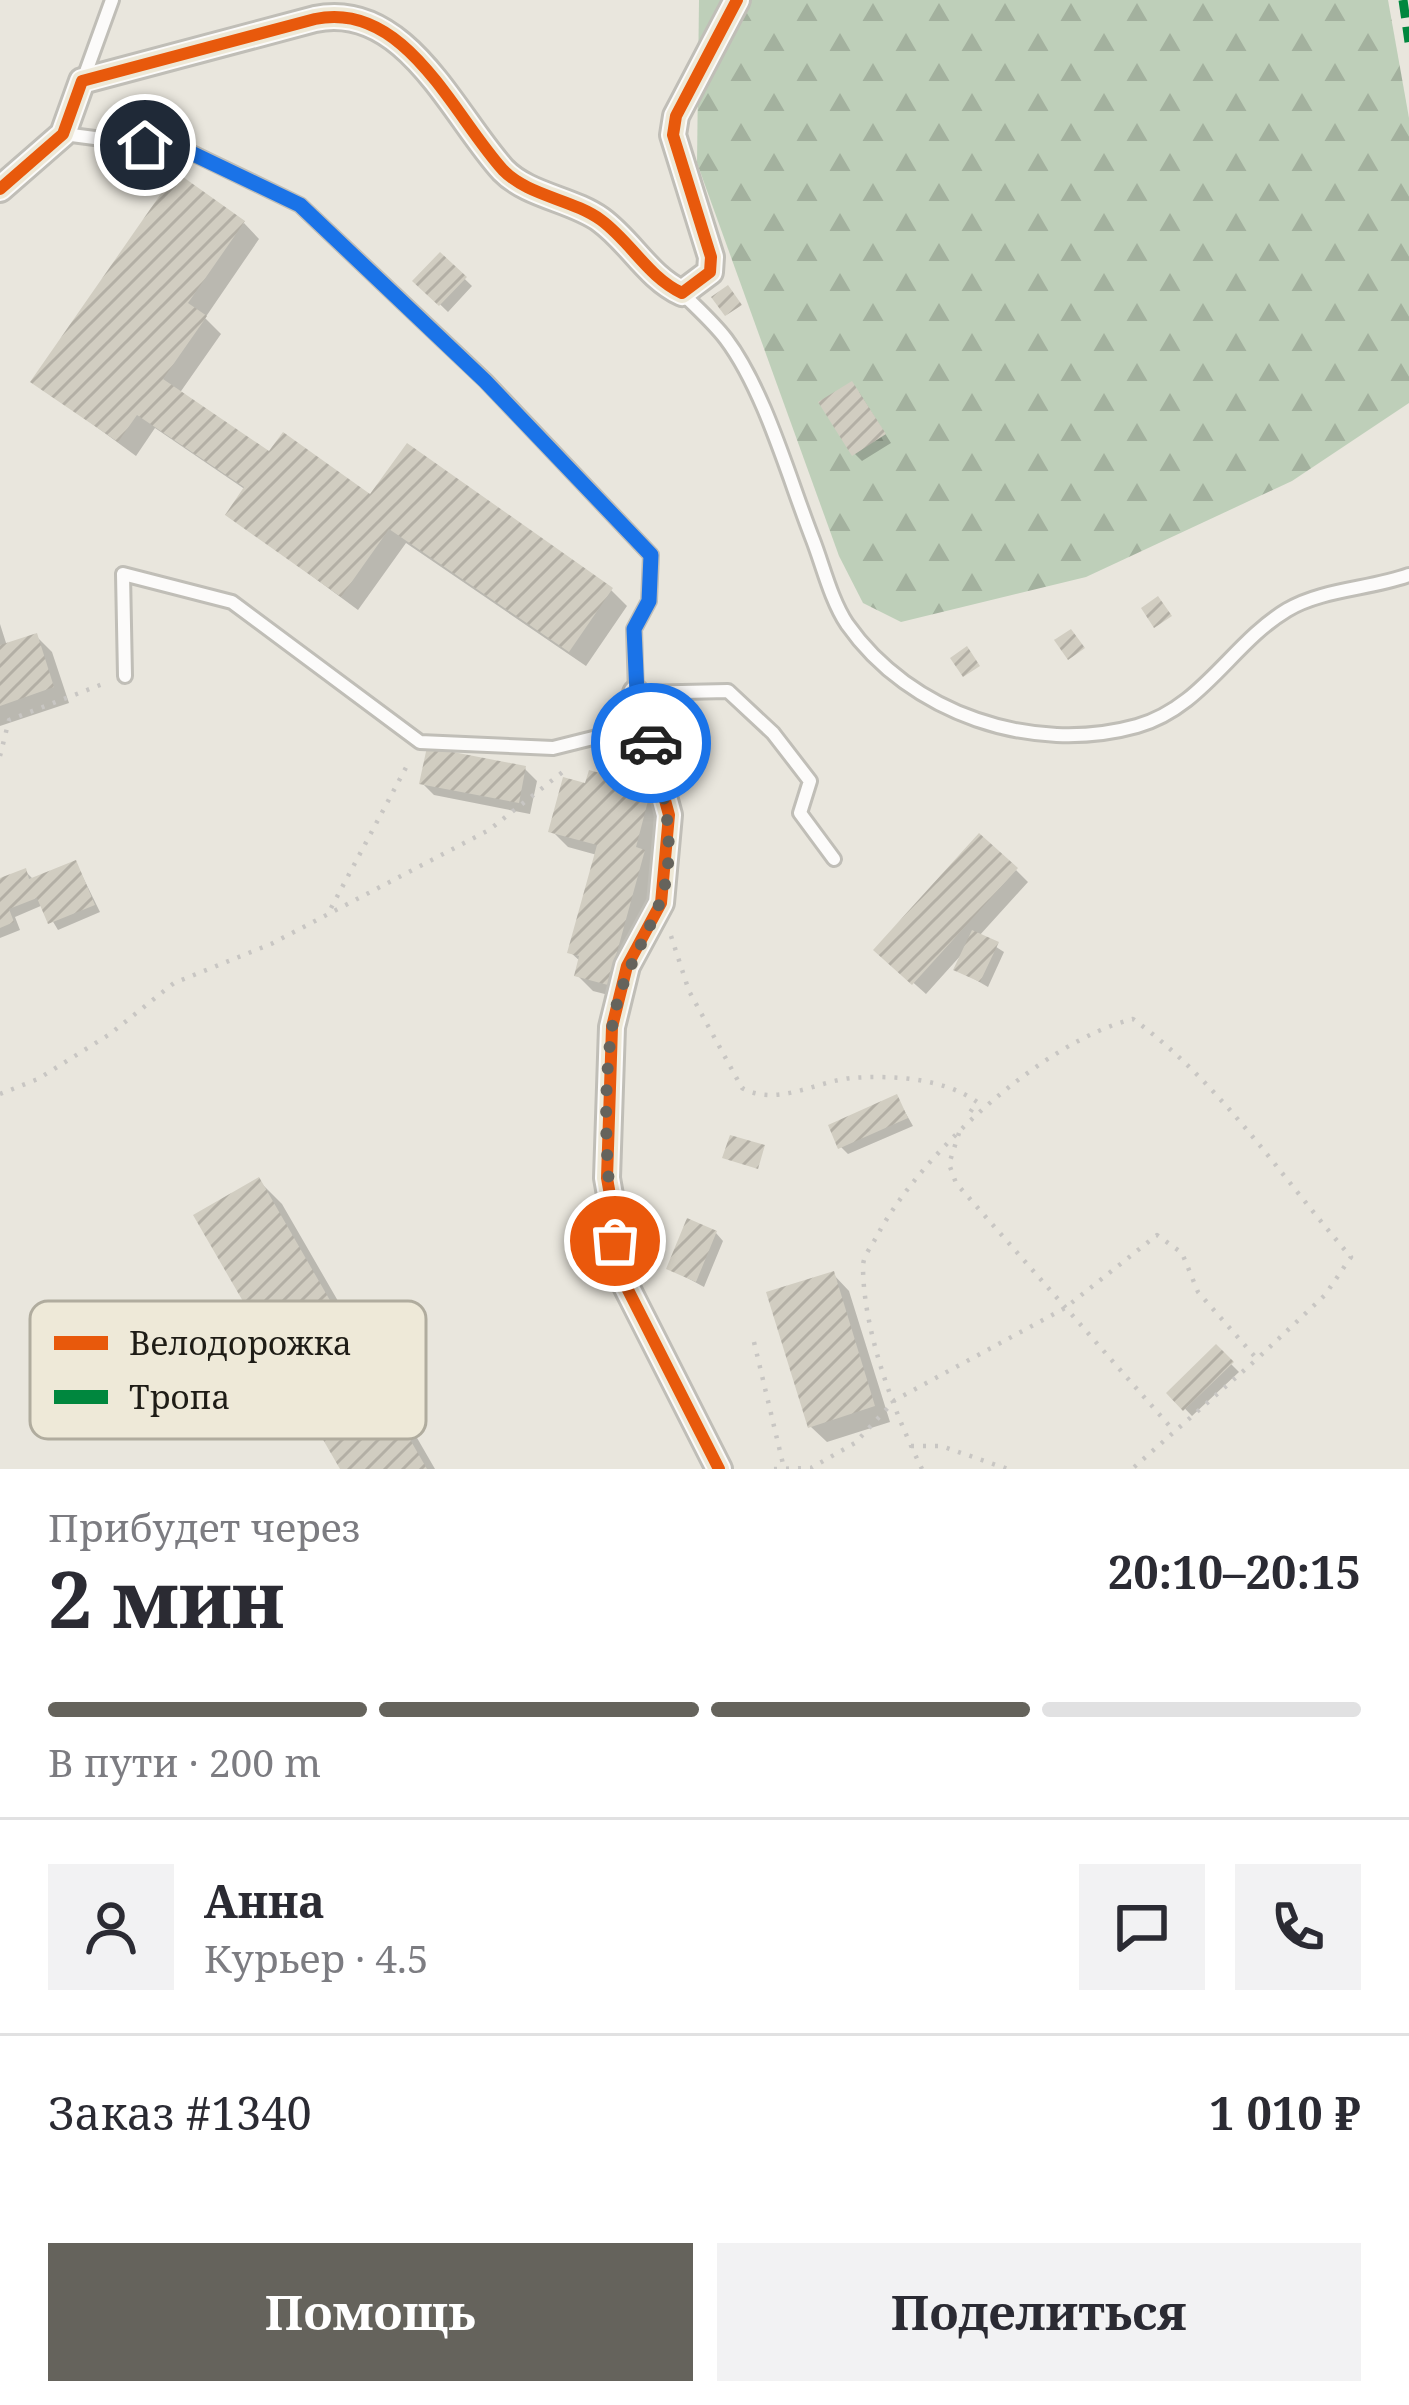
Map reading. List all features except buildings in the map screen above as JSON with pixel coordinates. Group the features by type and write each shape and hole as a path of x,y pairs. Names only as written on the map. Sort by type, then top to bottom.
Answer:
{"street":[{"path":"0,189 63,134 82,81 337,14 372,21 459,110 506,173 602,220 664,285 682,293 698,287 710,272 711,257 673,135 676,116 737,0"},
{"path":"637,693 669,815 661,903 627,966 612,1028 607,1178 626,1286 719,1469"}],"lane":[{"path":"82,81 112,0"},
{"path":"63,134 185,150 300,205 485,381 651,555 649,601 634,629 637,693 609,734 553,748 420,742 232,602 123,574 125,676"},
{"path":"682,293 728,341 766,421 845,622 886,668 938,703 1003,730 1076,737 1139,726 1177,710 1254,635 1290,608 1409,575"},
{"path":"637,693 728,691 772,733 810,781 800,813 834,859"}],"path":[{"path":"0,756 10,720 125,676"},
{"path":"0,1094 56,1068 175,983 271,944 331,908 489,830 609,734"},
{"path":"331,908 420,742"},
{"path":"661,903 689,991 742,1088 758,1096 852,1078 951,1083 977,1102 891,1210 863,1262 876,1336 922,1469"},
{"path":"1132,1469 1325,1295 1351,1257 1165,1042 1133,1019 1113,1024 1043,1065 961,1127 949,1164 956,1184 1174,1431"},
{"path":"774,1469 811,1468 855,1443 895,1400 1065,1308 1157,1235 1182,1253 1198,1292 1257,1359"},
{"path":"754,1342 784,1468"},
{"path":"911,1446 941,1446 1008,1469"}],"green space":[{"path":"699,0 1388,0 1409,118 1409,403 1292,481 1086,577 901,622 863,603 839,556 697,163"}],"marked path":[{"path":"1403,0 1409,42"}],"cycle path":[{"path":"0,189 63,134 82,81 315,19 347,18 375,27 401,44 513,179 601,220 659,278 682,293 710,272 711,257 673,135 676,116 737,0"},
{"path":"636,693 669,815 661,903 627,966 612,1027 607,1178 626,1286 719,1469"}],"way so far":[{"path":"615,1241 607,1178 612,1028 627,966 661,903 669,815 651,743"}],"route":[{"path":"145,145 185,150 300,205 485,381 651,555 649,601 634,629 637,693 651,743"}]}
